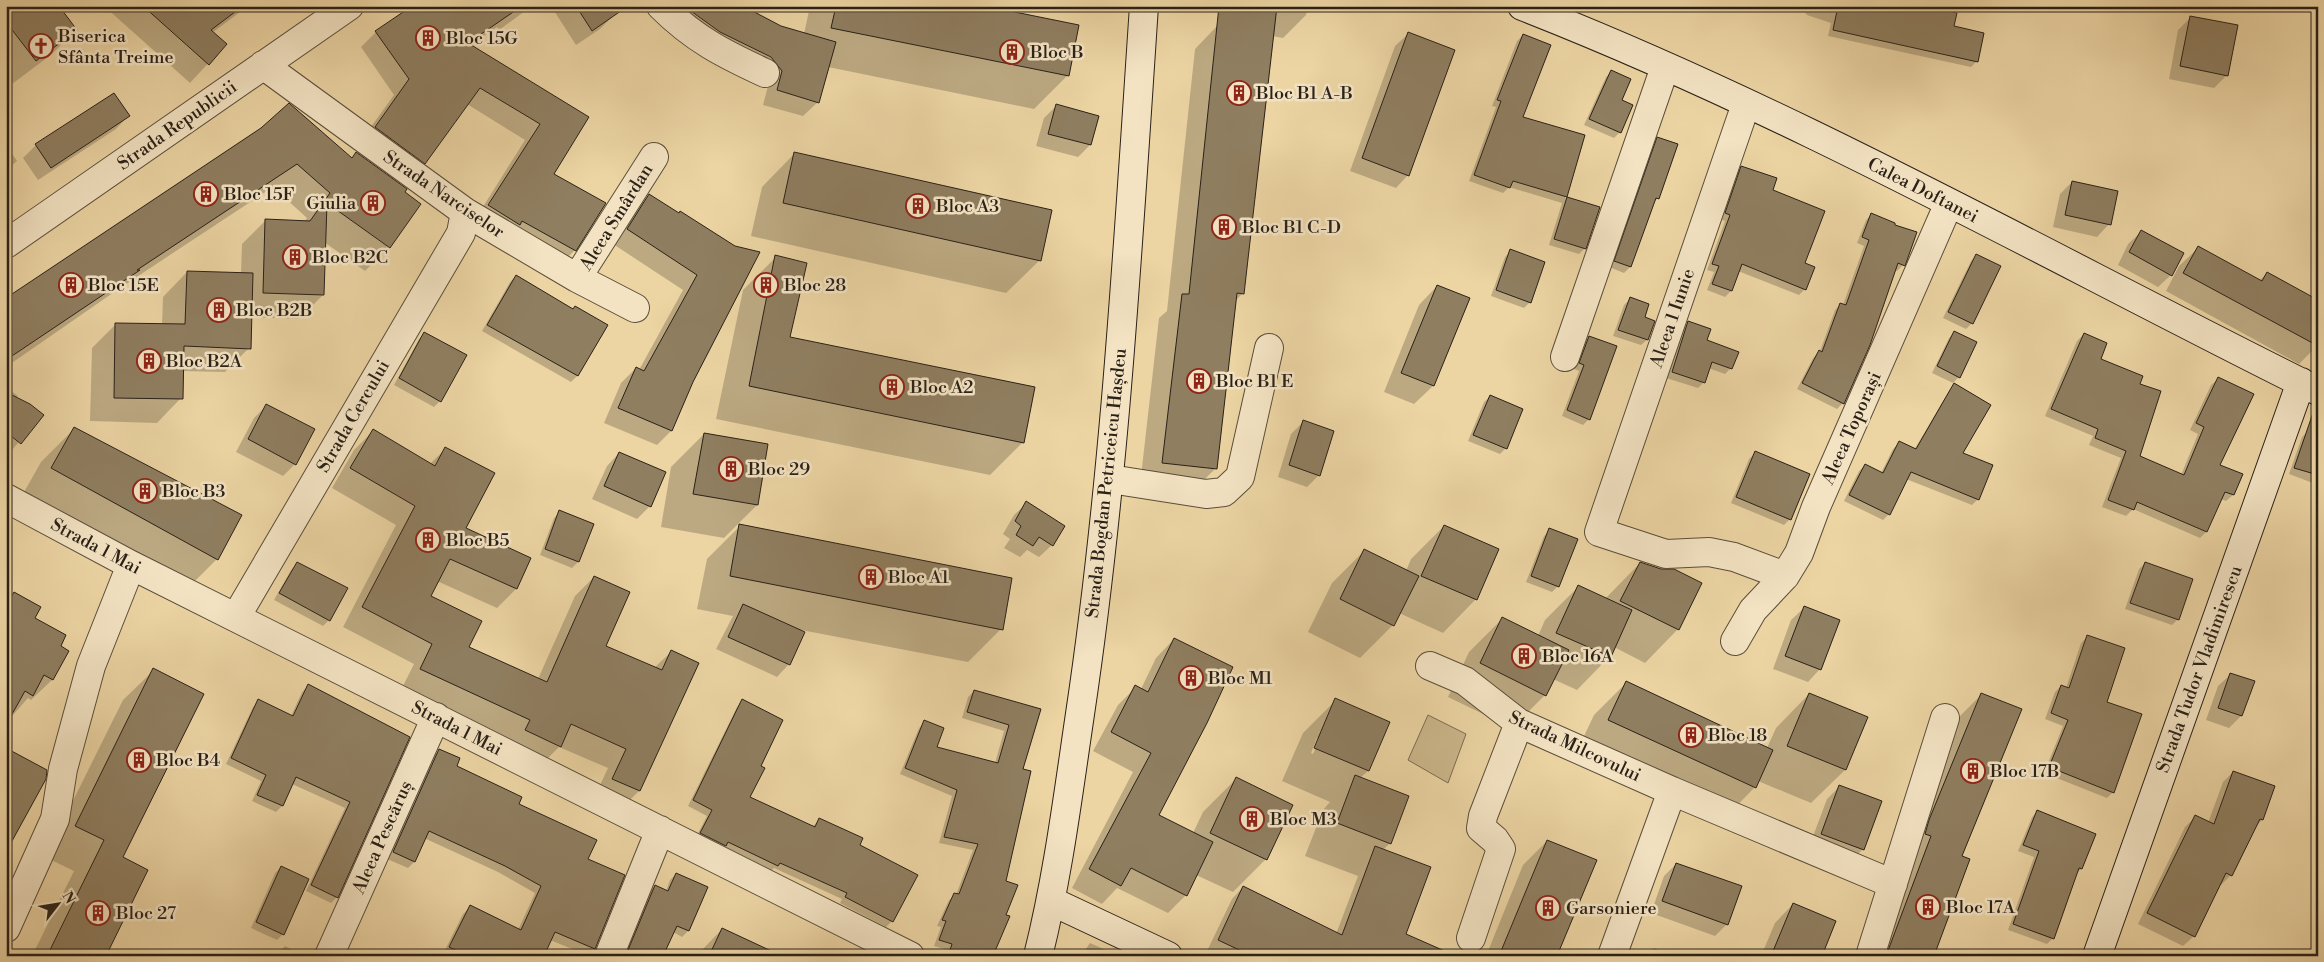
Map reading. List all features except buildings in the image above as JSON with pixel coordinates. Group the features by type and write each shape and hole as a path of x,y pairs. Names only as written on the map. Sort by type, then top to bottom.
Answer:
{"street":[{"name":"Strada Republicii","path":"6,244 349,6"},
{"path":"661,6 679,24 718,52 765,73"},
{"name":"Strada Bogdan Petriceicu Hașdeu","path":"1038,956 1051,901 1088,660 1110,479 1144,6"},
{"name":"Calea Doftanei","path":"1522,6 1585,31 1746,104 1949,203 2309,386"},
{"name":"Strada Narciselor","path":"263,65 465,212 577,278 635,308"},
{"path":"1566,357 1665,67"},
{"name":"Aleea 1 Iunie","path":"1746,104 1598,532 1666,554 1709,552 1734,557 1785,576"},
{"name":"Aleea Smârdan","path":"577,278 654,157"},
{"name":"Aleea Toporași","path":"1735,641 1753,610 1785,576 1799,553 1816,507 1949,203"},
{"name":"Strada Cercului","path":"236,617 461,233 465,212"},
{"path":"1110,479 1206,494 1224,492 1240,477 1269,348"},
{"name":"Strada Tudor Vladimirescu","path":"2097,956 2309,386"},
{"name":"Strada 1 Mai","path":"6,498 131,566 436,717 910,956"},
{"path":"6,928 55,820 63,769 91,666 131,566"},
{"name":"Strada Milcovului","path":"1430,666 1465,681 1519,723 1672,791 1893,884"},
{"name":"Aleea Pescăruș","path":"329,956 436,717"},
{"path":"1870,956 1945,718"},
{"path":"1471,938 1501,849 1496,840 1481,828 1483,816 1519,723"},
{"path":"1612,956 1672,791"},
{"path":"609,956 660,830"},
{"path":"1051,901 1168,956"}],"shaded area":[{"path":"1428,715 1466,734 1448,783 1408,760"}],"place":[{"name":"Bloc 15G","path":"428,38"},
{"name":"Biserica Sfânta Treime","path":"41,46"},
{"name":"Bloc B","path":"1012,52"},
{"name":"Bloc B1 A-B","path":"1239,93"},
{"name":"Bloc 15F","path":"206,194"},
{"name":"Giulia","path":"373,203"},
{"name":"Bloc A3","path":"918,206"},
{"name":"Bloc B1 C-D","path":"1224,227"},
{"name":"Bloc B2C","path":"295,257"},
{"name":"Bloc 15E","path":"71,285"},
{"name":"Bloc 28","path":"766,285"},
{"name":"Bloc B2B","path":"219,310"},
{"name":"Bloc B2A","path":"149,361"},
{"name":"Bloc B1 E","path":"1199,381"},
{"name":"Bloc A2","path":"892,387"},
{"name":"Bloc 29","path":"731,469"},
{"name":"Bloc B3","path":"145,491"},
{"name":"Bloc B5","path":"428,540"},
{"name":"Bloc A1","path":"871,577"},
{"name":"Bloc 16A","path":"1524,656"},
{"name":"Bloc M1","path":"1191,678"},
{"name":"Bloc 18","path":"1691,735"},
{"name":"Bloc B4","path":"139,760"},
{"name":"Bloc 17B","path":"1973,771"},
{"name":"Bloc M3","path":"1252,819"},
{"name":"Bloc 17A","path":"1928,907"},
{"name":"Garsoniere","path":"1548,908"},
{"name":"Bloc 27","path":"98,913"}]}
